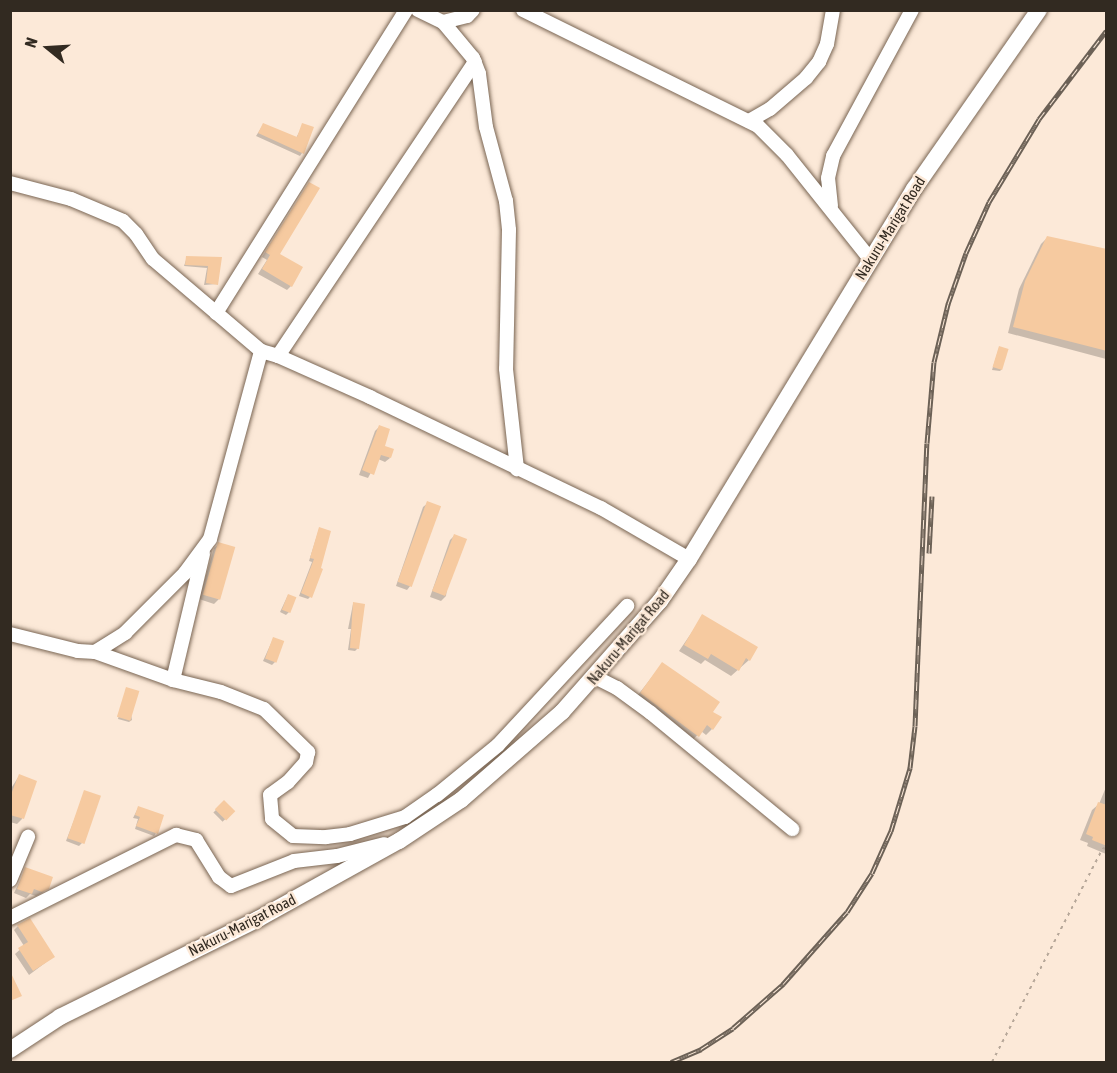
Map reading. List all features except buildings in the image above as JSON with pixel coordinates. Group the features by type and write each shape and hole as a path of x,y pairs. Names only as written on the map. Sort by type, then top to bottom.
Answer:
{"main road":[{"name":"Nakuru-Marigat Road","path":"10,1050 60,1017 258,919 399,841 460,800 509,760 595,677 660,602 689,559 870,259 962,118 1039,10"}],"street":[{"path":"216,313 406,10"},
{"path":"417,10 443,22 460,40 475,62 486,128 506,201 509,230 506,369 517,469"},
{"path":"443,22 467,16 473,10"},
{"path":"523,10 758,126 788,155 870,259"},
{"path":"749,122 770,109 806,78 819,62 827,44 833,10"},
{"path":"832,210 828,178 833,156 912,10"},
{"path":"278,356 475,62"},
{"path":"10,183 71,199 123,221 136,234 153,260 261,351 278,356 601,508 689,559"},
{"path":"95,652 124,633 178,580 203,551 210,538 261,351"},
{"path":"173,680 203,551"},
{"path":"293,836 326,837 350,834 405,817 429,801 498,745 627,606"},
{"path":"10,634 78,651 95,652 173,680 220,692 264,710 308,752 306,762 288,782 270,795 272,819 293,836 337,856"},
{"path":"595,677 617,688 651,712 792,829"},
{"path":"10,918 176,835 196,840 219,877 231,886 294,861 337,856 399,841"},
{"path":"10,880 28,837"}],"path":[{"path":"992,1062 1103,848 1107,849"}],"railway":[{"path":"671,1062 701,1049 733,1028 783,984 847,912 872,873 891,831 910,768 915,726 927,443 934,362 948,304 966,253 989,202 1039,119 1106,31"},
{"path":"929,553 932,496"}]}
